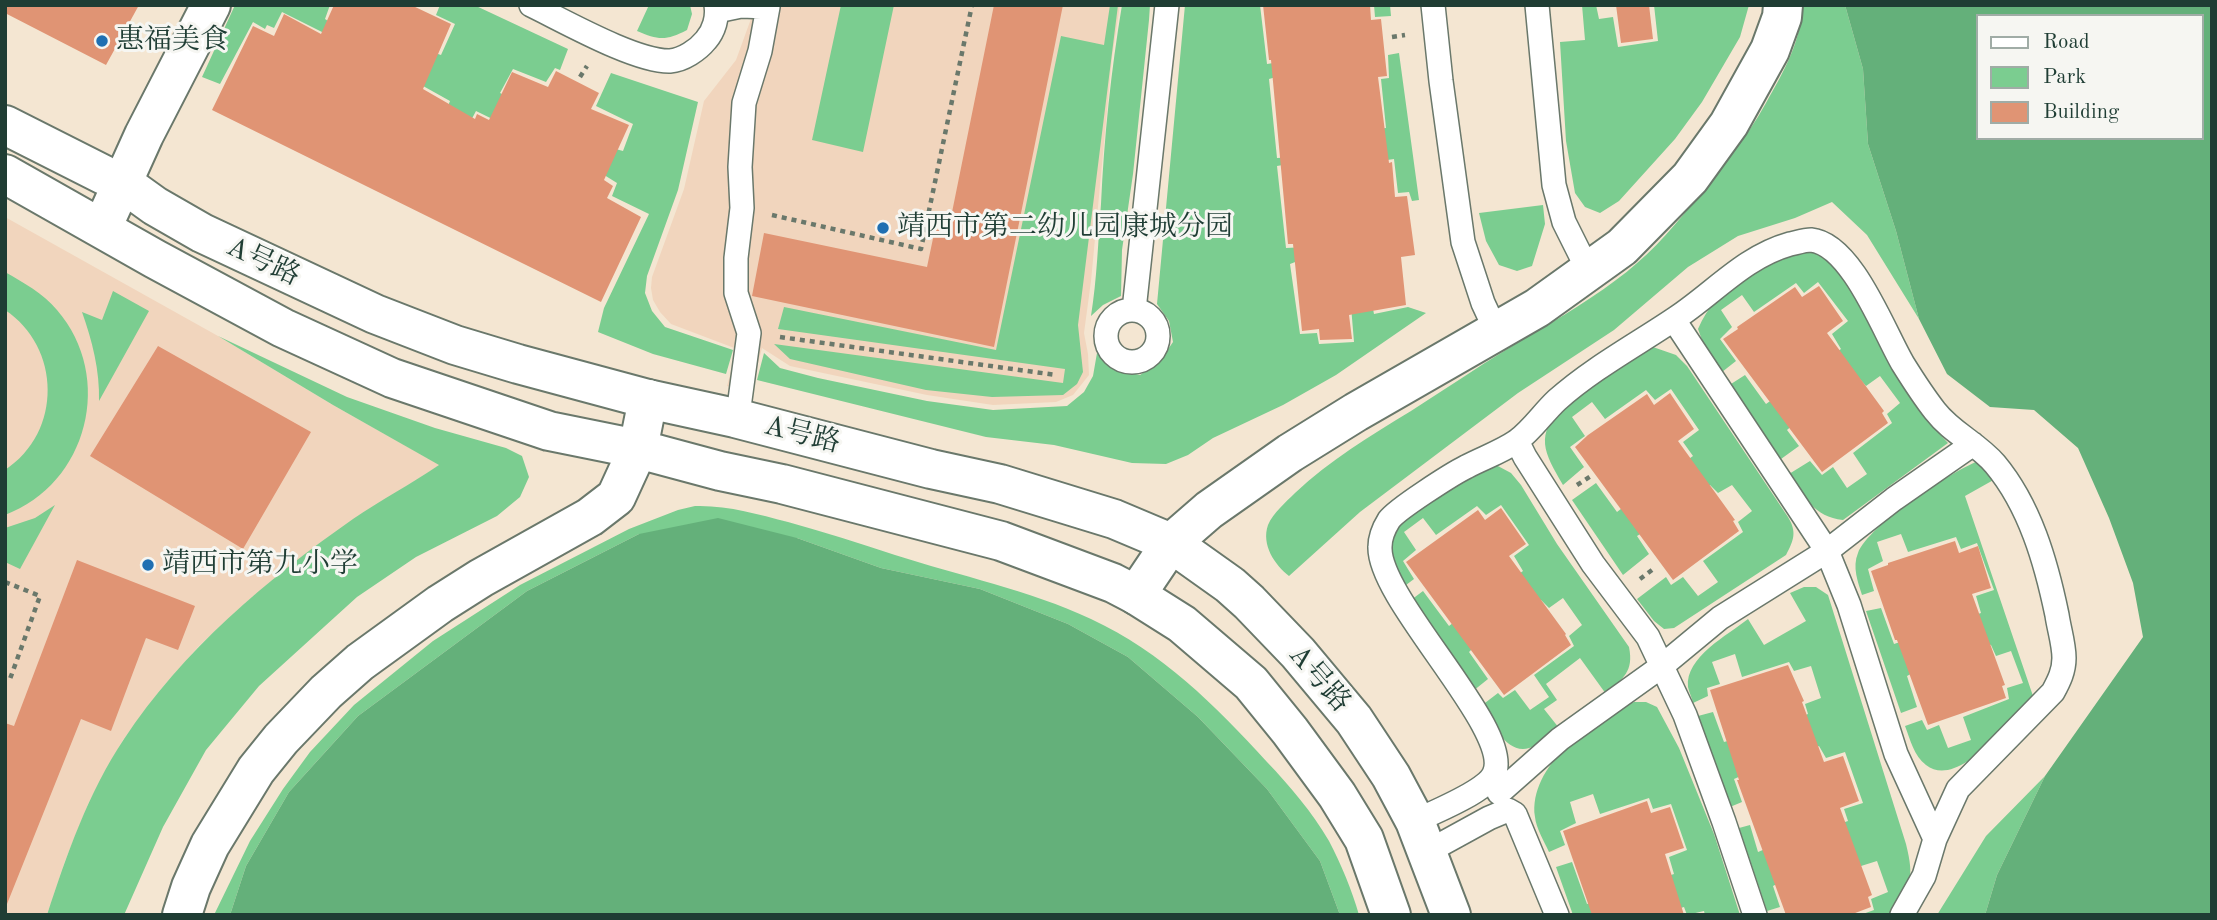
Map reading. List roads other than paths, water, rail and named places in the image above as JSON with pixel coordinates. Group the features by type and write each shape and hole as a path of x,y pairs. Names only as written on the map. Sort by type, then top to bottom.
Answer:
{"street":[{"path":"102,228 144,135 211,5"},
{"path":"1136,595 1171,543 1209,510 1290,453 1356,412 1538,308 1622,247 1690,178 1708,155 1743,102 1770,50 1780,26 1783,5"},
{"name":"A号路","path":"5,125 123,183 155,206 202,233 375,314 456,345 648,399 1000,484 1114,519 1171,543 1230,584 1298,653 1354,720 1391,776 1421,837 1451,915"},
{"name":"A号路","path":"5,174 284,328 392,378 549,430 782,484 1001,541 1113,583 1136,595 1182,624 1251,683 1290,731 1337,795 1364,839 1391,915"},
{"path":"182,915 209,845 256,770 281,739 326,692 360,662 440,604 590,517 616,497 638,449 648,399"}],"lane":[{"path":"531,5 648,59 673,61 698,50 712,33 717,8 768,7 760,51 744,103 740,167 742,208 736,258 736,293 749,332 735,418"},
{"path":"1134,310 1167,5"},
{"path":"1433,5 1463,242 1483,303 1496,331"},
{"path":"1537,5 1554,185 1564,222 1589,272"},
{"path":"1557,915 1515,814 1500,792 1492,741 1400,598 1384,568 1379,550 1382,534 1391,517 1461,469 1517,441 1556,401 1628,348 1674,320 1735,271 1772,250 1811,240 1839,255 1856,276 1902,363 1937,413 1955,432 1992,460 2010,483 2027,515 2041,554 2064,659 2061,677 2053,692 1958,789 1936,839 1924,876 1902,915"},
{"path":"1674,320 1827,551 1849,605 1896,754 1936,839"},
{"path":"1517,441 1593,564 1648,637 1685,715 1755,915"},
{"path":"1421,837 1489,818 1500,792 1560,739 1662,666 1720,618 1827,551 1973,443"},
{"path":"1421,837 1476,790 1500,792"}],"place":[{"name":"惠福美食","path":"102,41"},
{"name":"靖西市第二幼儿园康城分园","path":"883,228"},
{"name":"靖西市第九小学","path":"148,565"}]}
